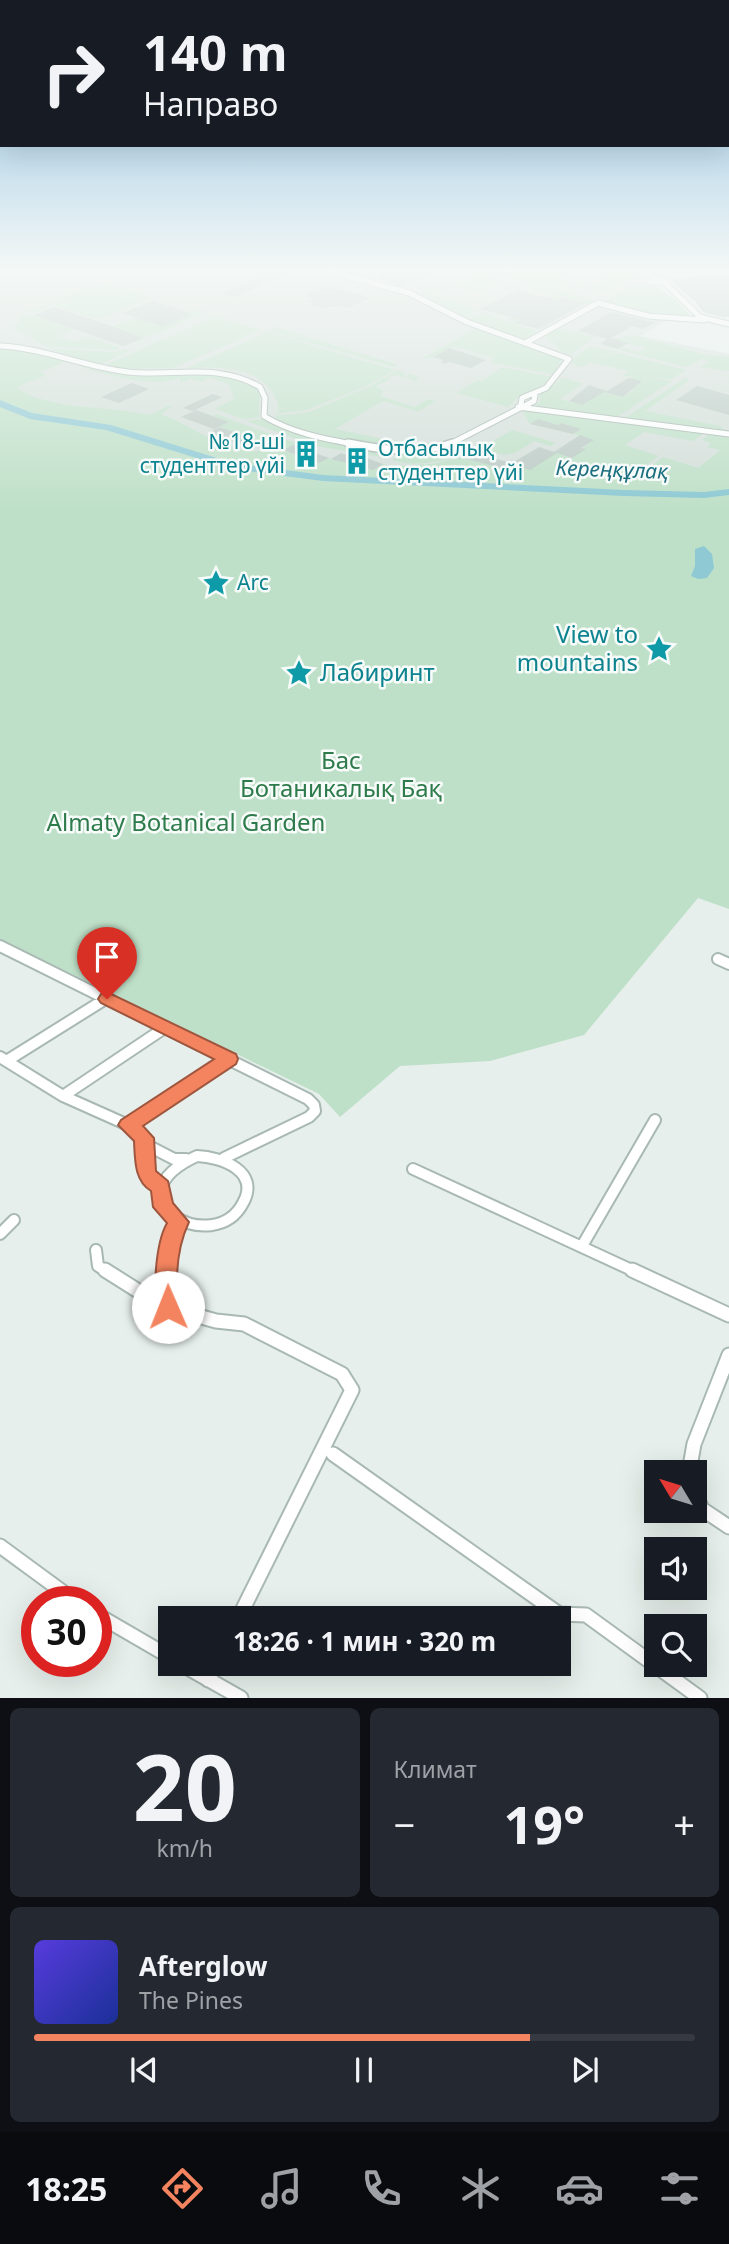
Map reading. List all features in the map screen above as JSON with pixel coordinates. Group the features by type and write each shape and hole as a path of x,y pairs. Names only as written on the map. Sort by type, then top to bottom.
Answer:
{"street":[{"path":"50,351 98,366 129,372 214,371 234,374 260,387 264,398 264,416 271,422 301,432 392,450 427,449 456,442 519,405 534,401 535,395 556,380 569,359 550,351"},
{"path":"519,405 729,435"},
{"path":"0,946 166,1027 308,1099 314,1105 315,1111 309,1117 224,1158"},
{"path":"718,959 729,964"},
{"path":"107,999 4,1058 64,1096 128,1125 144,1138 146,1171 152,1181 161,1187"},
{"path":"64,1096 166,1027"},
{"path":"128,1125 229,1059"},
{"path":"582,1246 655,1120"},
{"path":"145,1144 174,1158 188,1159 207,1155 224,1158 236,1165 246,1181 244,1201 238,1210 220,1222 205,1226 179,1222 163,1207 161,1187 170,1170 188,1159"},
{"path":"413,1169 729,1315"},
{"path":"0,1234 14,1220"},
{"path":"168,1307 166,1280 173,1231 179,1222"},
{"path":"96,1250 98,1266 168,1307 216,1321 244,1324 342,1374 352,1390 244,1606"},
{"path":"691,1460 694,1444 729,1355"},
{"path":"332,1454 559,1614 586,1615 700,1698"},
{"path":"707,1512 729,1527"},
{"path":"0,1546 55,1586"},
{"path":"112,1623 158,1650"},
{"path":"201,1676 241,1698"},
{"path":"208,1680 210,1676"}],"shaded area":[{"path":"0,351 716,351 729,354 729,504 362,478 23,409"}],"green space":[{"name":"Almaty Botanical Garden","path":"0,351 28,351 74,362 65,362 41,372 46,375 17,387 44,400 148,415 168,406 172,407 161,414 231,447 259,451 272,447 265,444 278,437 297,443 284,451 319,463 329,458 373,470 383,464 432,464 460,457 503,469 552,451 572,458 593,440 573,434 580,429 561,423 558,425 538,419 530,424 523,412 526,411 703,434 693,441 644,432 625,445 659,456 645,466 649,468 663,457 698,468 720,450 707,447 711,443 702,440 710,434 729,436 729,909 698,898 584,1035 490,1061 400,1066 340,1117 319,1094 0,939"},
{"path":"57,351 129,351 99,365"},
{"path":"137,351 211,351 173,368 127,369 105,365"},
{"path":"224,351 332,351 395,370 366,386 307,410 275,414 279,411 275,396 267,385 257,378 230,369 187,368"},
{"path":"339,351 353,351 398,365 394,367"},
{"path":"436,351 444,351 428,359 423,358"},
{"path":"472,351 541,351 563,361 556,369 556,375 489,362 495,358"},
{"path":"583,351 613,351 617,352 591,360 619,353 686,370 672,379 623,376 629,371 590,362 582,367 572,364 575,357"},
{"path":"625,351 693,351 729,357 729,371 700,367 709,362 702,359 686,367"},
{"path":"84,364 105,370 225,374 260,391 259,417 244,419 215,409 234,399 229,384 210,378 201,382 190,379 181,383 179,378 169,381 144,381 79,366"},
{"path":"501,368 553,377 533,392 517,398 508,407 456,393 477,380 482,381"},
{"path":"398,370 406,377 411,374 419,379 415,381 397,375 388,377 390,379 376,386 384,391 380,396 415,407 428,399 436,401 418,412 383,401 335,429 398,442 393,446 312,432 282,422 274,416 309,412 370,386"},
{"path":"634,376 672,381 617,417 531,407 540,402 540,395 563,378 583,384 560,399 581,405 602,389 623,397 641,381 629,378"},
{"path":"687,377 688,381 645,411 720,426 724,430 625,418"},
{"path":"217,414 272,435 260,441 219,427 228,422 212,416"},
{"path":"263,419 284,429 397,452 387,458 316,446 246,421"},
{"path":"512,430 556,443 550,446 534,441 503,455 480,449"},
{"path":"456,444 470,449 432,462 392,460 403,452"}],"water":[{"path":"704,546 712,554 714,568 707,578 698,579 691,576 695,566 695,549"}],"building":[{"path":"443,351 459,351 486,360 471,368 450,362 443,364 441,359 433,357"},
{"path":"629,378 642,381 623,397 605,392"},
{"path":"132,383 149,389 119,403 101,397"},
{"path":"589,385 606,391 582,405 569,401"},
{"path":"697,386 729,395 729,415 676,400"},
{"path":"212,394 222,397 193,411 183,408"},
{"path":"196,410 229,422 214,429 181,417"},
{"path":"538,419 581,429 573,434 530,424"},
{"path":"219,427 253,439 242,445 208,433"},
{"path":"580,435 594,440 581,448 586,449 572,458 557,453 530,470 512,464 504,469 460,457 469,452 512,463 539,447 554,452"},
{"name":"№18-ші студенттер үйі","path":"293,445 329,458 319,463 283,450"},
{"name":"Отбасылық студенттер үйі","path":"341,453 383,464 373,470 331,459"}],"waterway":[{"name":"Кереңқұлақ","path":"0,403 30,416 107,427 232,466 323,478 624,493 704,495 729,492"}],"place":[{"name":"№18-ші студенттер үйі","path":"306,454"},
{"name":"Отбасылық студенттер үйі","path":"357,461"},
{"name":"Arc","path":"216,583"},
{"name":"View to mountains","path":"659,649"},
{"name":"Лабиринт","path":"299,673"}],"route":[{"path":"107,999 229,1059 128,1125 144,1138 146,1171 152,1181 161,1187 163,1207 179,1222 173,1231 166,1280 168,1307"}],"park label":[{"name":"Бас Ботаникалық Бақ","path":"341,775"}]}
